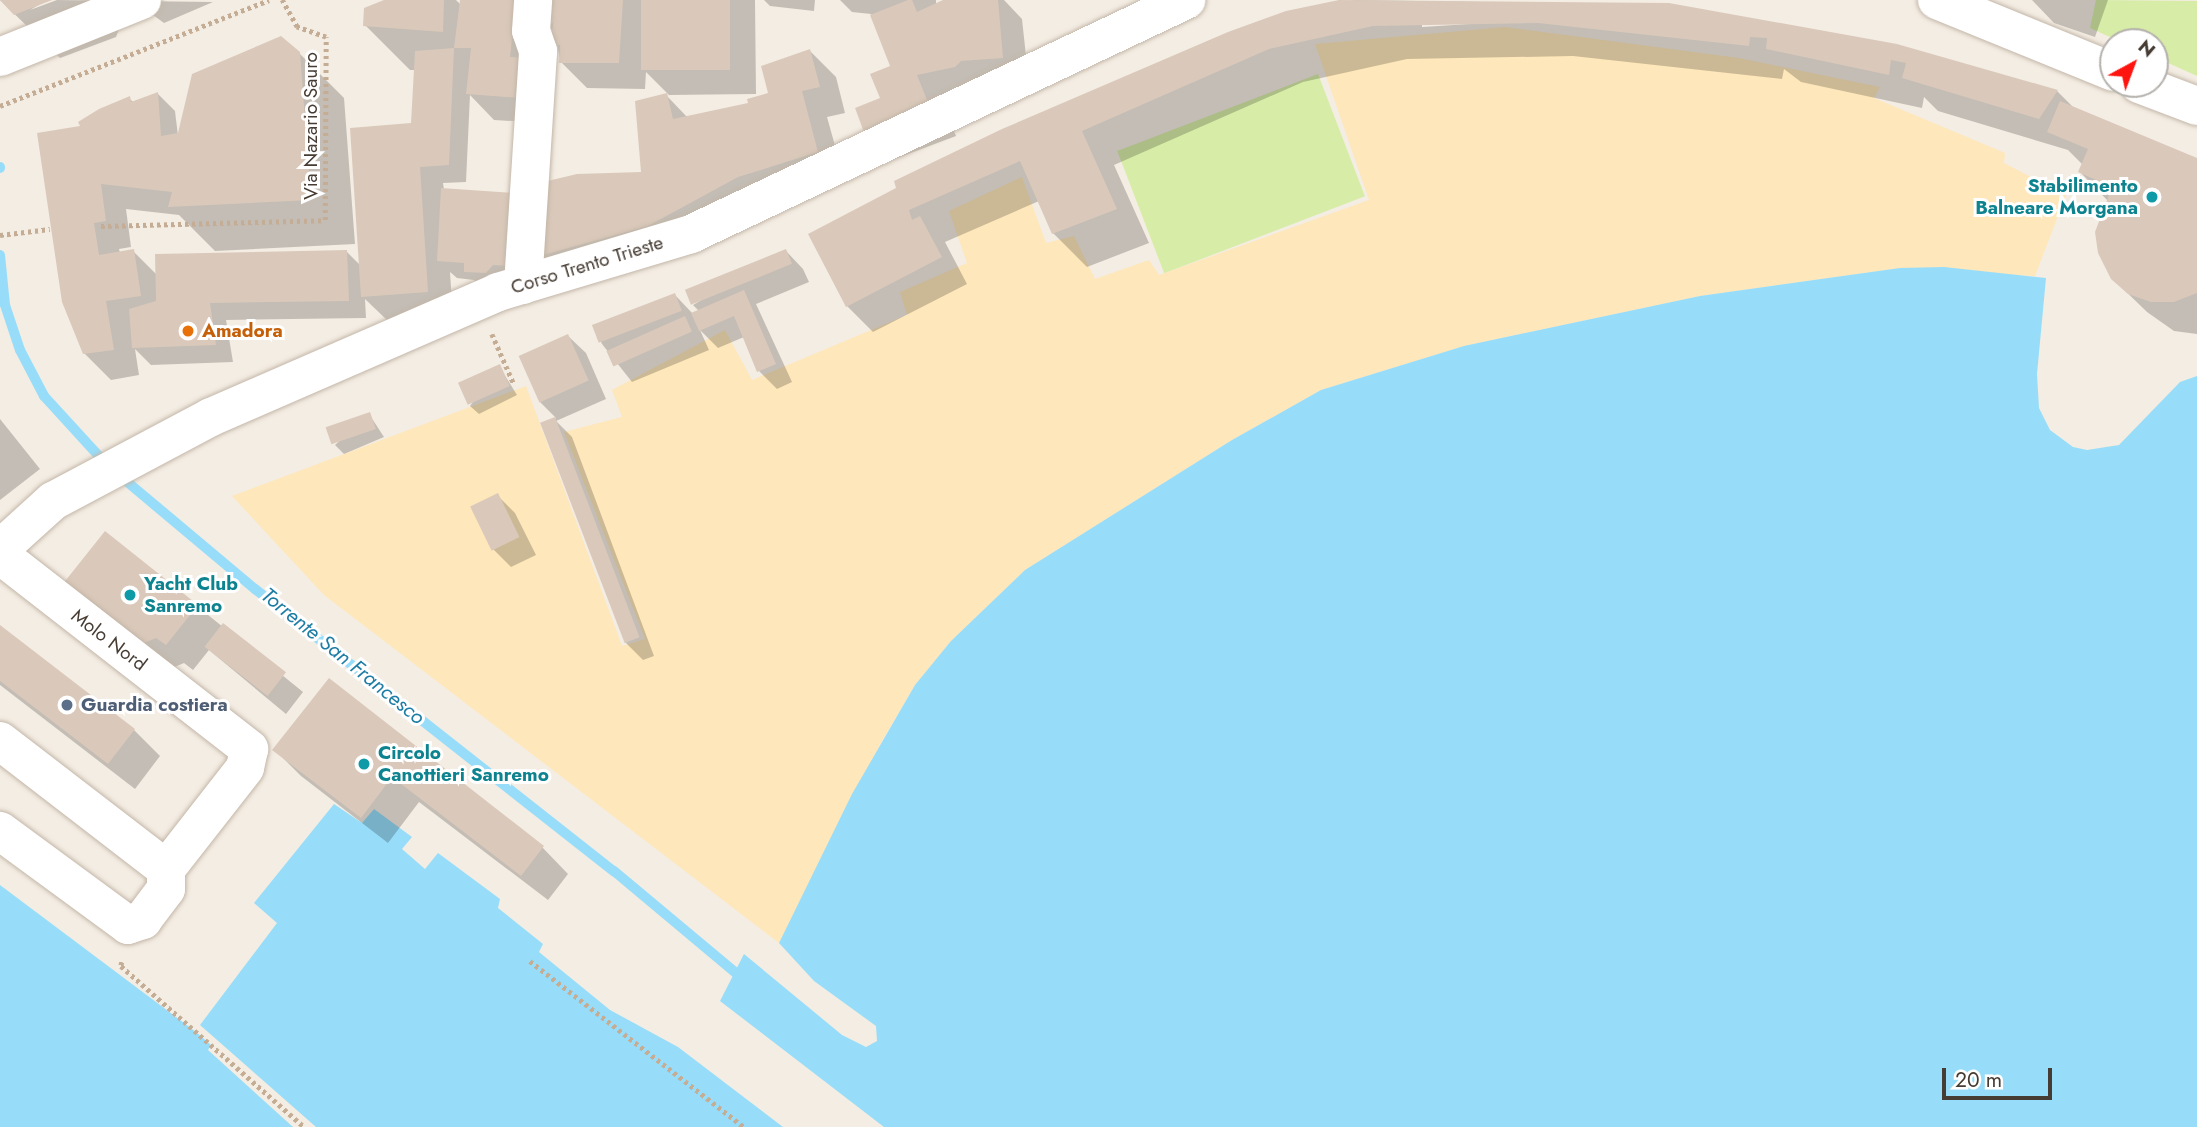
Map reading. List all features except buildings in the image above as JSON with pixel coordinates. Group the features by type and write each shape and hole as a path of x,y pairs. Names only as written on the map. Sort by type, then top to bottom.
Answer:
{"street":[{"path":"0,56 142,0"},
{"path":"523,285 538,51 531,31 533,0"},
{"name":"Corso Trento Trieste","path":"5,558 52,501 211,417 478,301 691,234 1186,0"},
{"path":"1959,4 2099,66"},
{"path":"2169,95 2197,106"},
{"name":"Molo Nord","path":"5,558 249,749 245,768 166,869 166,889 143,920 128,925"},
{"path":"0,741 166,869"},
{"path":"0,831 128,925"}],"path":[{"path":"0,106 269,0"},
{"name":"Via Nazario Sauro","path":"101,226 325,220 326,37 297,27 282,0"},
{"path":"0,236 50,229"},
{"path":"478,301 514,384"},
{"path":"128,925 121,966 304,1127"},
{"path":"530,961 744,1127"}],"green space":[{"path":"2096,0 2197,1 2197,76 2169,63 2169,28 2099,28 2099,32 2090,28"},
{"path":"1318,74 1365,196 1164,273 1117,151"}],"sand":[{"path":"1505,27 1739,58 1880,87 1874,98 2005,153 2004,163 2066,195 2035,276 1900,268 1700,296 1464,346 1321,390 1232,440 1025,570 951,641 915,685 882,741 779,943 324,595 232,496 526,386 622,646 645,639 564,432 622,417 612,390 725,330 752,380 907,315 900,292 967,263 949,211 1022,177 1046,243 1074,236 1095,279 1149,260 1159,275 1369,200 1315,44"}],"water":[{"path":"1944,267 2046,278 2037,374 2039,408 2050,430 2073,447 2087,450 2119,445 2180,382 2197,376 2197,1127 884,1127 720,1001 744,954 842,1035 866,1047 877,1041 876,1026 814,981 779,943 852,794 915,685 951,641 1025,570 1232,440 1321,390 1464,346 1700,296 1900,268"},
{"path":"334,804 362,823 374,809 412,837 402,849 425,869 438,853 500,899 498,908 543,944 539,952 610,1010 678,1047 783,1127 316,1127 200,1025 277,923 254,903"},
{"path":"0,885 196,1032 211,1045 208,1050 293,1127 0,1127"}],"waterway":[{"name":"Torrente San Francesco","path":"0,255 5,305 20,350 44,396 107,465"},
{"name":"Torrente San Francesco","path":"119,475 255,589 614,871 735,972"}],"place":[{"name":"Stabilimento Balneare Morgana","path":"2152,197"},
{"name":"Amadora","path":"188,331"},
{"name":"Yacht Club Sanremo","path":"130,595"},
{"name":"Guardia costiera","path":"67,705"},
{"name":"Circolo Canottieri Sanremo","path":"364,764"}]}
